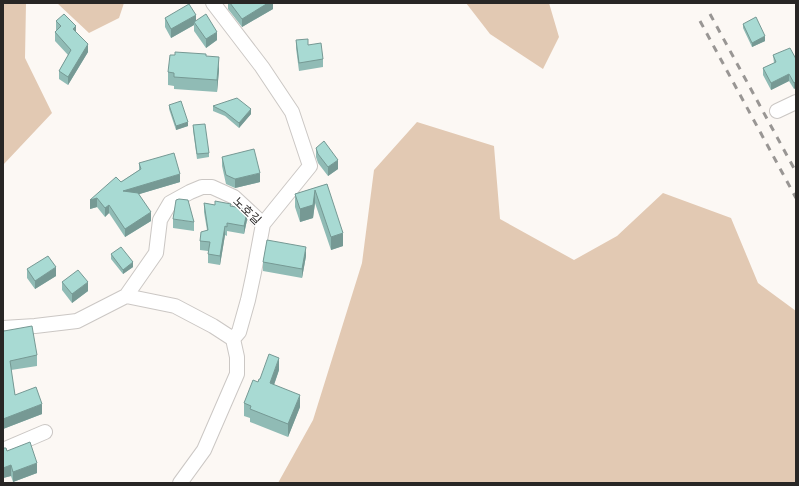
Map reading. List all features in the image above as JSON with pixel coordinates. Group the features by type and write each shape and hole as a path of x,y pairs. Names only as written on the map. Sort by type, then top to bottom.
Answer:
{"street":[{"path":"213,3 262,67 292,112 310,166 263,224"},
{"path":"778,111 796,102"},
{"name":"노호길","path":"3,328 77,321 126,296 156,253 160,220 170,203 202,187 212,187 234,196 263,224 248,300 239,332 233,339"},
{"path":"126,296 175,306 213,326 233,339 237,357 237,374 204,450 180,483"},
{"path":"3,450 45,432"}],"shaded area":[{"path":"3,3 26,3 25,58 52,113 3,165"},
{"path":"57,3 124,3 119,18 89,33"},
{"path":"466,3 549,3 559,37 543,69 490,34"},
{"path":"417,122 494,146 500,219 574,260 617,236 663,193 731,218 758,283 796,311 796,483 278,483 313,420 362,263 374,170"}],"building":[{"path":"230,3 268,3 242,19"},
{"path":"189,4 196,15 171,29 165,18"},
{"path":"64,14 76,26 73,29 88,44 68,77 59,71 71,50 55,32 61,26 56,21"},
{"path":"206,14 217,32 206,39 194,22"},
{"path":"756,17 765,36 752,43 743,24"},
{"path":"308,39 308,45 321,43 323,59 299,63 296,40"},
{"path":"790,48 796,59 796,81 794,83 789,74 771,83 763,68 776,62 773,55"},
{"path":"175,52 206,54 206,56 219,57 217,80 174,77 174,73 168,72 170,55 175,55"},
{"path":"237,98 251,109 239,123 225,112 213,106"},
{"path":"181,101 188,122 176,126 169,105"},
{"path":"205,124 209,153 197,154 193,125"},
{"path":"324,141 338,160 328,167 318,154 316,148"},
{"path":"254,149 260,173 235,179 226,175 222,157"},
{"path":"174,153 180,174 123,191 138,193 151,212 125,229 109,205 105,208 97,198 90,200 116,177 121,182 141,169 139,163"},
{"path":"327,184 343,233 331,237 315,190 313,205 300,209 295,194"},
{"path":"176,200 188,200 194,222 173,219"},
{"path":"215,201 231,204 230,206 242,208 247,212 244,226 227,223 227,227 225,226 220,256 208,254 210,242 200,241 201,232 208,230 204,203 215,205"},
{"path":"267,240 306,247 302,269 263,262"},
{"path":"121,247 133,262 123,270 111,254"},
{"path":"48,256 56,267 35,281 27,269"},
{"path":"78,270 88,282 72,294 62,282"},
{"path":"32,326 37,355 10,361 15,395 36,387 42,404 3,419 3,328 4,331"},
{"path":"269,354 279,358 270,383 300,395 288,424 250,409 251,406 244,403 253,380 258,382 260,379"},
{"path":"30,442 37,463 13,472 11,465 3,468 3,448 6,448 7,451"}],"railway":[{"path":"710,14 796,172"},
{"path":"700,21 796,198"}]}
